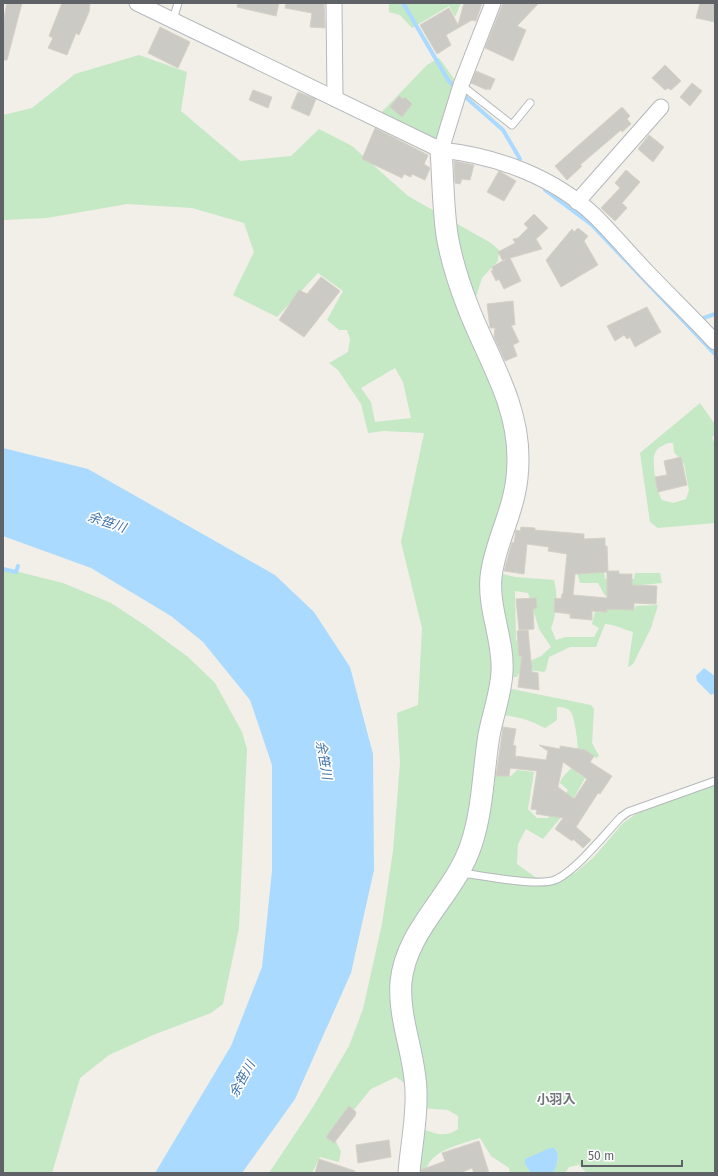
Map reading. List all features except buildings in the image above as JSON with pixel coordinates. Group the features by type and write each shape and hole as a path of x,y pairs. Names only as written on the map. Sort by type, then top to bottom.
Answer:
{"street":[{"path":"137,3 441,150 467,153 512,166 540,178 577,202 595,216 715,342"},
{"path":"334,3 335,99"},
{"path":"409,1173 416,1093 412,1058 402,1012 401,981 409,954 418,933 459,873 471,846 480,809 489,737 502,673 501,649 493,614 491,580 494,558 515,494 518,455 515,424 511,406 468,307 448,237 441,150 461,85 492,3"},
{"path":"577,202 661,107"}],"lane":[{"path":"173,20 178,3"},
{"path":"461,85 512,124 530,103"},
{"path":"459,873 542,883 558,879 580,860 621,817 628,812 715,781"}],"green space":[{"path":"389,3 461,3 455,17 449,6 412,28 400,15 389,12"},
{"path":"139,55 187,72 181,111 240,161 291,156 319,129 352,146 408,196 491,243 499,250 498,261 482,278 472,310 505,402 513,467 487,570 515,577 554,580 556,604 555,616 551,628 556,640 566,637 594,637 599,628 592,624 595,612 609,607 608,598 598,583 580,583 577,573 604,571 605,579 634,579 635,573 660,573 662,583 631,586 618,609 635,609 636,606 658,605 651,628 633,664 628,667 633,632 605,624 596,647 570,647 549,657 546,670 544,672 521,669 517,677 512,677 508,673 483,758 501,775 511,776 517,770 534,772 528,809 537,818 548,818 568,790 560,783 564,776 574,766 578,755 573,715 567,709 557,707 557,720 545,728 513,716 501,715 507,688 591,705 594,709 592,743 599,756 596,758 588,752 577,769 577,773 585,778 567,810 543,839 526,829 518,844 517,864 535,877 547,878 575,873 594,857 623,823 642,810 715,785 715,1173 587,1173 575,1161 578,1165 569,1167 565,1173 553,1173 558,1160 557,1151 554,1148 545,1151 525,1164 531,1173 510,1173 509,1168 491,1156 480,1138 447,1149 432,1159 428,1165 426,1173 415,1173 419,1127 438,1134 448,1134 458,1129 458,1116 448,1110 422,1108 421,1095 396,1077 371,1089 333,1135 341,1152 339,1162 320,1157 312,1173 269,1173 313,1107 349,1046 363,1009 382,924 393,851 400,763 397,713 418,705 422,628 401,542 424,433 384,431 368,433 361,404 338,370 329,363 348,352 350,339 347,330 339,330 327,320 343,291 318,273 277,317 233,295 254,252 244,223 192,208 127,204 47,218 3,220 3,115 32,108 75,74","holes":["395,368 403,382 411,418 375,422 371,402 361,388","515,591 528,593 539,629 551,647 541,656 530,661 522,656 516,639"]},
{"path":"439,58 454,79 436,143 378,116 427,65"},
{"path":"700,403 714,423 715,422 715,435 712,437 715,445 715,523 658,528 650,522 640,453","holes":["668,443 673,443 674,452 684,464 689,490 686,499 673,503 662,500 654,470 654,457 657,449"]},
{"path":"3,568 63,583 111,603 146,626 188,657 215,683 242,732 247,749 239,928 223,1004 211,1013 153,1035 109,1055 80,1078 52,1173 3,1173"}],"water":[{"name":"余笹川","path":"3,448 88,469 275,575 314,612 350,667 373,754 374,870 351,973 295,1099 242,1173 155,1173 231,1046 262,967 272,871 272,765 250,700 203,642 171,616 91,568 3,536"},
{"path":"704,668 715,676 715,693 711,695 697,681 696,676"},
{"path":"550,1148 554,1148 556,1150 558,1156 553,1173 531,1173 525,1164 525,1159"}],"waterway":[{"path":"403,3 448,80 457,89"},
{"path":"462,94 503,130 520,159"},
{"path":"545,190 592,225 715,354"},
{"path":"698,320 715,314"},
{"path":"3,569 16,572 18,566"}],"district":[{"name":"小羽入","path":"556,1099"}]}
